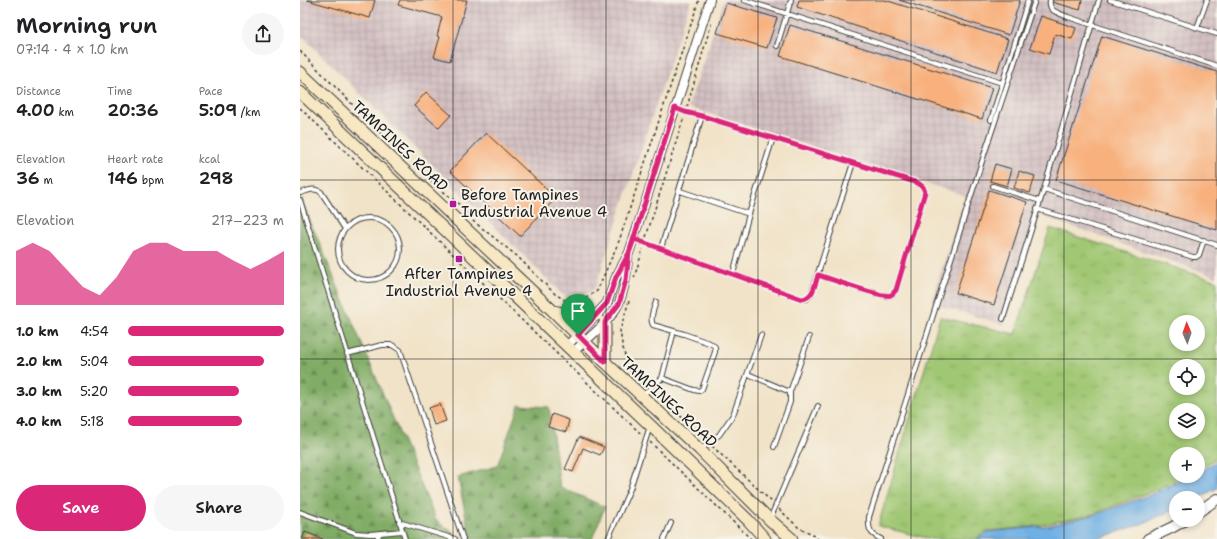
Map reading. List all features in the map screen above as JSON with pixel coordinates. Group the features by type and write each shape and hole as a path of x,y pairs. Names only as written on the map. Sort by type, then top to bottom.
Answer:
{"main road":[{"name":"TAMPINES ROAD","path":"300,72 642,397 700,450 770,520 792,539"},
{"name":"TAMPINES ROAD","path":"300,92 651,426 748,520 765,539"},
{"path":"552,310 601,319 605,362"}],"street":[{"path":"601,319 616,277 629,253 634,239 710,0"},
{"path":"570,349 619,304 626,280 629,253"},
{"path":"1205,507 1217,499"},
{"path":"1148,539 1173,527"}],"lane":[{"path":"744,0 1002,83"},
{"path":"777,46 791,0"},
{"path":"991,120 1028,0"},
{"path":"881,539 873,536 868,527 869,517 980,167 1035,0"},
{"path":"1050,0 1050,7 1052,10 1091,26 1217,66"},
{"path":"1003,319 1044,188 1099,0"},
{"path":"1110,0 1216,34 1217,28"},
{"path":"1197,28 1207,0"},
{"path":"675,108 918,183 923,187 925,192 896,290 892,295 886,296 859,289 818,275"},
{"path":"661,248 680,191 702,116"},
{"path":"733,274 749,214 774,138"},
{"path":"634,239 802,299 807,299 811,295 818,275 853,163"},
{"path":"993,186 1040,201"},
{"path":"1044,188 1217,244"},
{"path":"300,193 313,189 317,189 321,192 344,229"},
{"path":"680,191 749,214"},
{"path":"300,200 405,539"},
{"path":"1037,209 1193,257 1198,255 1204,240"},
{"path":"371,218 381,220 389,225 398,237 401,251 398,261 393,269 385,276 375,280 364,280 349,273 340,260 337,249 339,238 344,229 357,220 371,218"},
{"path":"656,302 651,322 653,324 712,344 715,348 702,390 694,390 662,378"},
{"path":"642,397 662,378 674,331"},
{"path":"700,450 719,435 733,415 762,335"},
{"path":"774,448 790,402 790,392 809,337"},
{"path":"348,354 382,345 392,345 400,350 463,539"},
{"path":"748,374 790,392"},
{"path":"770,520 818,406"},
{"path":"608,539 630,488 651,426"},
{"path":"300,512 356,533 402,531"},
{"path":"399,522 455,539"},
{"path":"664,539 670,523"},
{"path":"377,539 380,533"}],"path":[{"path":"426,178 460,205 473,221 518,256 555,294 568,302 581,301 597,291 619,241 699,0"},
{"path":"634,278 712,22"},
{"path":"300,51 398,152"},
{"path":"300,108 751,539"},
{"path":"622,344 620,330 629,299"}],"shaded area":[{"path":"300,0 691,0 595,288 581,298 566,298 300,34"},
{"path":"724,0 1217,0 1217,277 1039,215 1004,325 931,303 966,196 688,107"}],"green space":[{"path":"300,197 436,520 462,539 300,539"},
{"path":"1050,228 1217,281 1217,458 1205,465 1205,447 1169,447 1169,483 1171,483 1090,515 1031,527 988,531 976,539 930,539 878,526 940,317 1015,334"},
{"path":"519,405 549,407 560,487 605,507 592,539 470,538 458,477 497,466"}],"water":[{"path":"1217,461 1217,488 1205,494 1205,491 1169,491 1169,512 1139,525 1097,539 977,539 988,532 1047,526 1094,515 1150,495 1175,483 1205,483 1205,468"}],"building":[{"path":"307,0 375,0 370,18"},
{"path":"400,0 467,0 450,61 434,57 440,37 437,36 442,17 398,5"},
{"path":"799,0 885,0 1008,39 997,72 797,7"},
{"path":"899,0 1020,0 1009,35"},
{"path":"1052,0 1082,0 1080,10 1052,2"},
{"path":"726,3 777,18 767,48 717,33"},
{"path":"1041,16 1076,28 1072,39 1055,34 1049,54 1030,48"},
{"path":"790,25 992,88 982,119 780,56"},
{"path":"1102,36 1217,72 1217,230 1056,180"},
{"path":"426,92 451,115 439,128 414,106"},
{"path":"486,133 556,198 520,236 450,171"},
{"path":"995,164 1012,169 1007,186 990,181"},
{"path":"1019,171 1035,176 1030,193 1014,188"},
{"path":"989,190 1027,202 994,305 956,293"},
{"path":"440,404 446,421 434,425 429,408"},
{"path":"552,414 569,420 566,432 548,427"},
{"path":"579,437 604,447 600,455 583,448 573,472 565,469"},
{"path":"305,532 323,539 302,539"}],"place":[{"name":"Before Tampines Industrial Avenue 4","path":"453,204"},
{"name":"After Tampines Industrial Avenue 4","path":"459,259"}],"route":[{"path":"578,335 605,362 605,322 619,304 626,280 629,253 634,239 802,299 807,299 811,295 818,275 859,289 886,296 892,295 896,290 925,192 923,187 918,183 675,108 629,253 616,277 607,303 578,335"}]}
